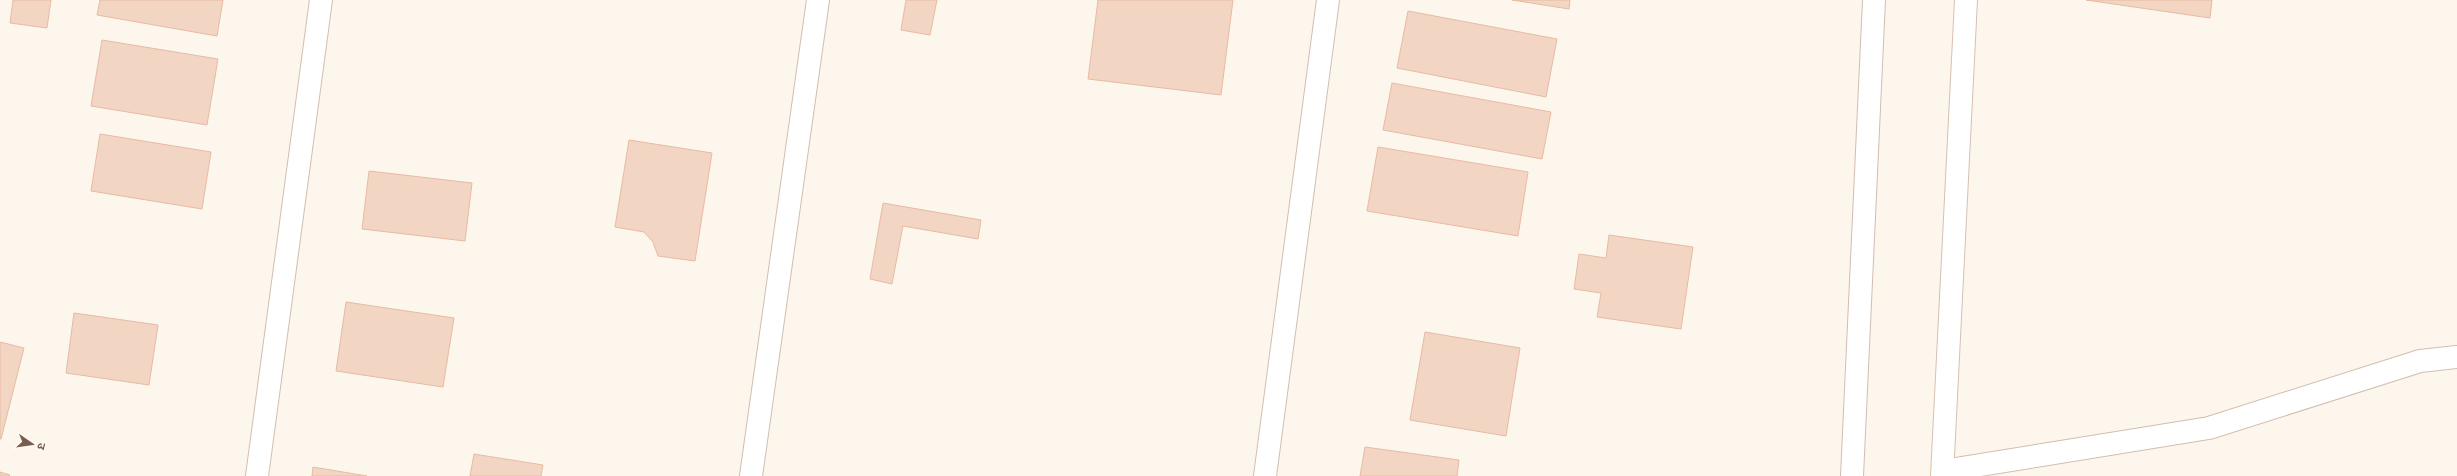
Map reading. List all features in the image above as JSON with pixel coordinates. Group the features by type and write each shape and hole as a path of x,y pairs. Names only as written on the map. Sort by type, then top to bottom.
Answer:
{"street":[{"path":"257,476 321,0"},
{"path":"751,476 818,0"},
{"path":"1264,476 1328,0"},
{"path":"1852,476 1874,0"},
{"path":"1966,0 1942,474 2209,428 2420,361 2457,357"}],"building":[{"path":"13,0 51,0 47,28 10,23"},
{"path":"100,0 223,0 217,36 97,15"},
{"path":"906,0 937,0 930,35 901,30"},
{"path":"1098,0 1233,0 1221,95 1088,79"},
{"path":"1512,0 1570,0 1569,9"},
{"path":"2086,0 2212,0 2210,18"},
{"path":"1408,11 1557,39 1546,97 1397,68"},
{"path":"102,40 218,59 207,125 91,106"},
{"path":"1392,83 1551,112 1542,159 1383,130"},
{"path":"100,134 211,152 202,209 91,191"},
{"path":"629,140 712,153 695,261 658,256 653,242 644,232 615,227"},
{"path":"1378,147 1528,172 1518,236 1367,211"},
{"path":"369,171 472,183 465,241 362,229"},
{"path":"883,203 981,220 978,239 903,226 892,284 870,279"},
{"path":"1609,235 1693,247 1681,329 1597,317 1601,293 1574,289 1579,254 1606,258"},
{"path":"346,302 454,318 443,387 336,371"},
{"path":"74,313 158,325 149,385 66,373"},
{"path":"1425,332 1520,348 1506,436 1410,420"},
{"path":"0,342 24,348 1,439 0,439"},
{"path":"1365,447 1459,460 1457,476 1360,476"},
{"path":"474,454 543,465 541,476 470,476"},
{"path":"313,467 367,476 312,476"},
{"path":"0,472 10,475 0,476"}]}
